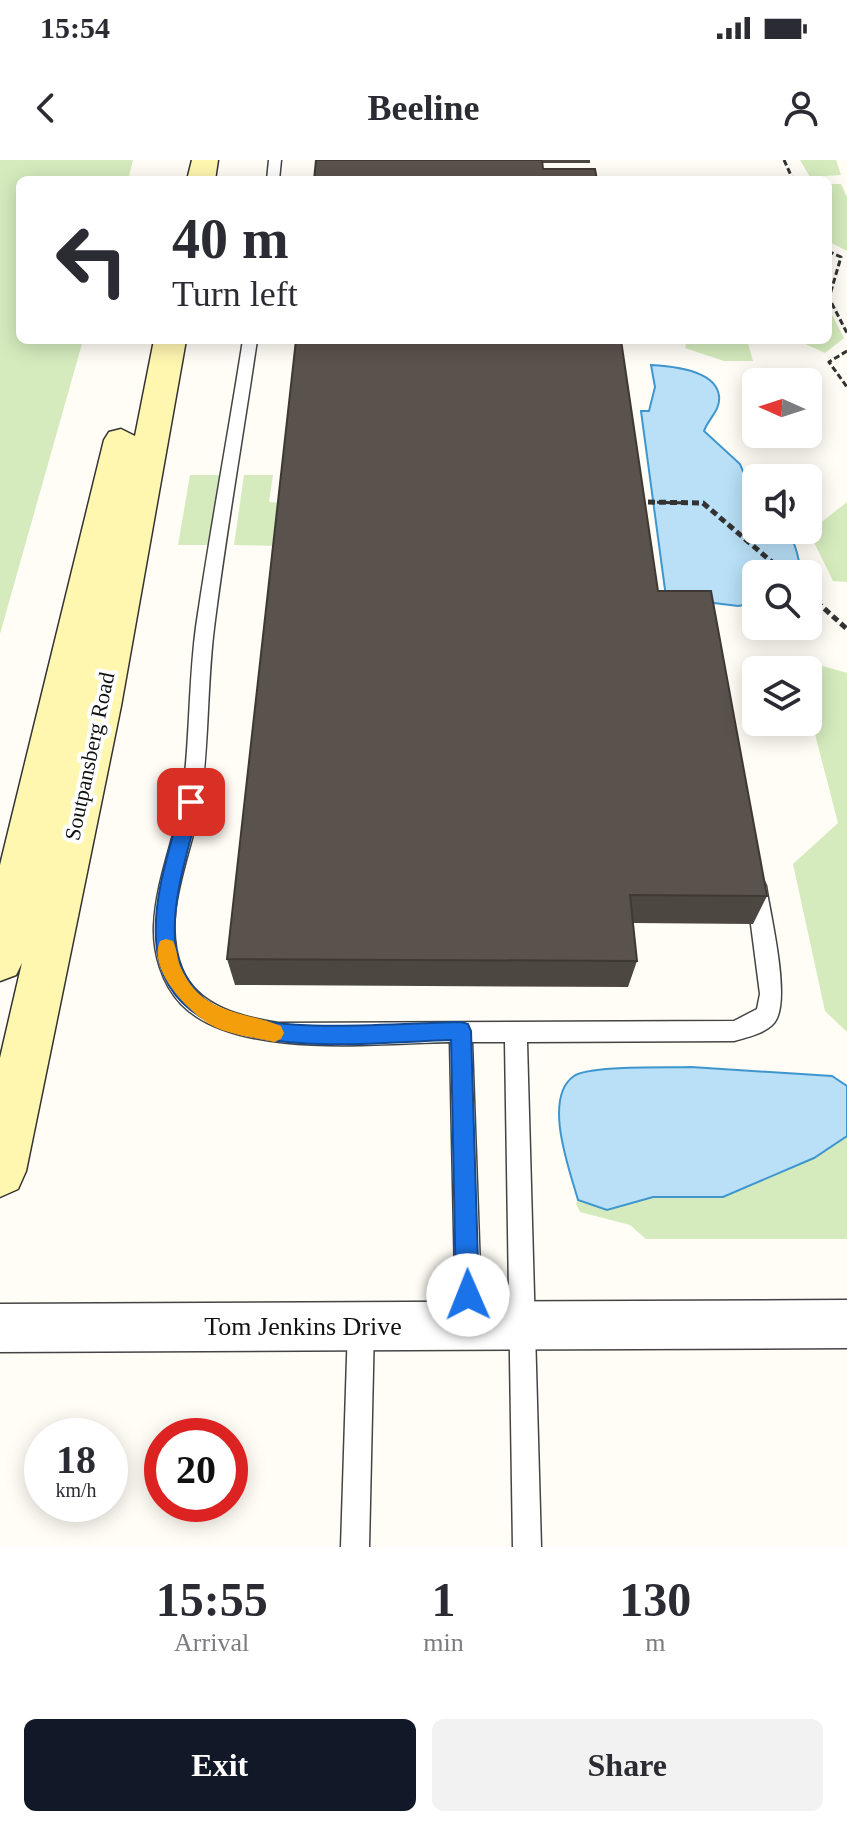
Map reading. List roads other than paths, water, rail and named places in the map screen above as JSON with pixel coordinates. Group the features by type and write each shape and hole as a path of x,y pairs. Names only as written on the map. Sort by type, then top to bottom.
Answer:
{"main road":[{"name":"Soutpansberg Road","path":"0,960 144,344"},
{"name":"Soutpansberg Road","path":"0,1171 101,706 169,344"}],"street":[{"name":"Tom Jenkins Drive","path":"0,1328 847,1324"}],"lane":[{"path":"249,344 205,629 191,802 166,906 165,941 171,969 192,1000 219,1019 278,1033 734,1031 752,1026 767,1015 771,994 754,873"},
{"path":"516,1030 527,1547"},
{"path":"461,1031 469,1326"},
{"path":"355,1547 361,1326"}],"water":[{"path":"651,365 691,371 710,380 719,396 718,406 704,431 742,469 742,544 794,544 799,560 742,560 742,605 666,597 641,411 649,411 655,387"},
{"path":"691,1067 832,1076 847,1086 847,1136 814,1158 723,1197 653,1197 607,1210 578,1200 561,1135 560,1101 565,1086 574,1076 596,1070"}]}
